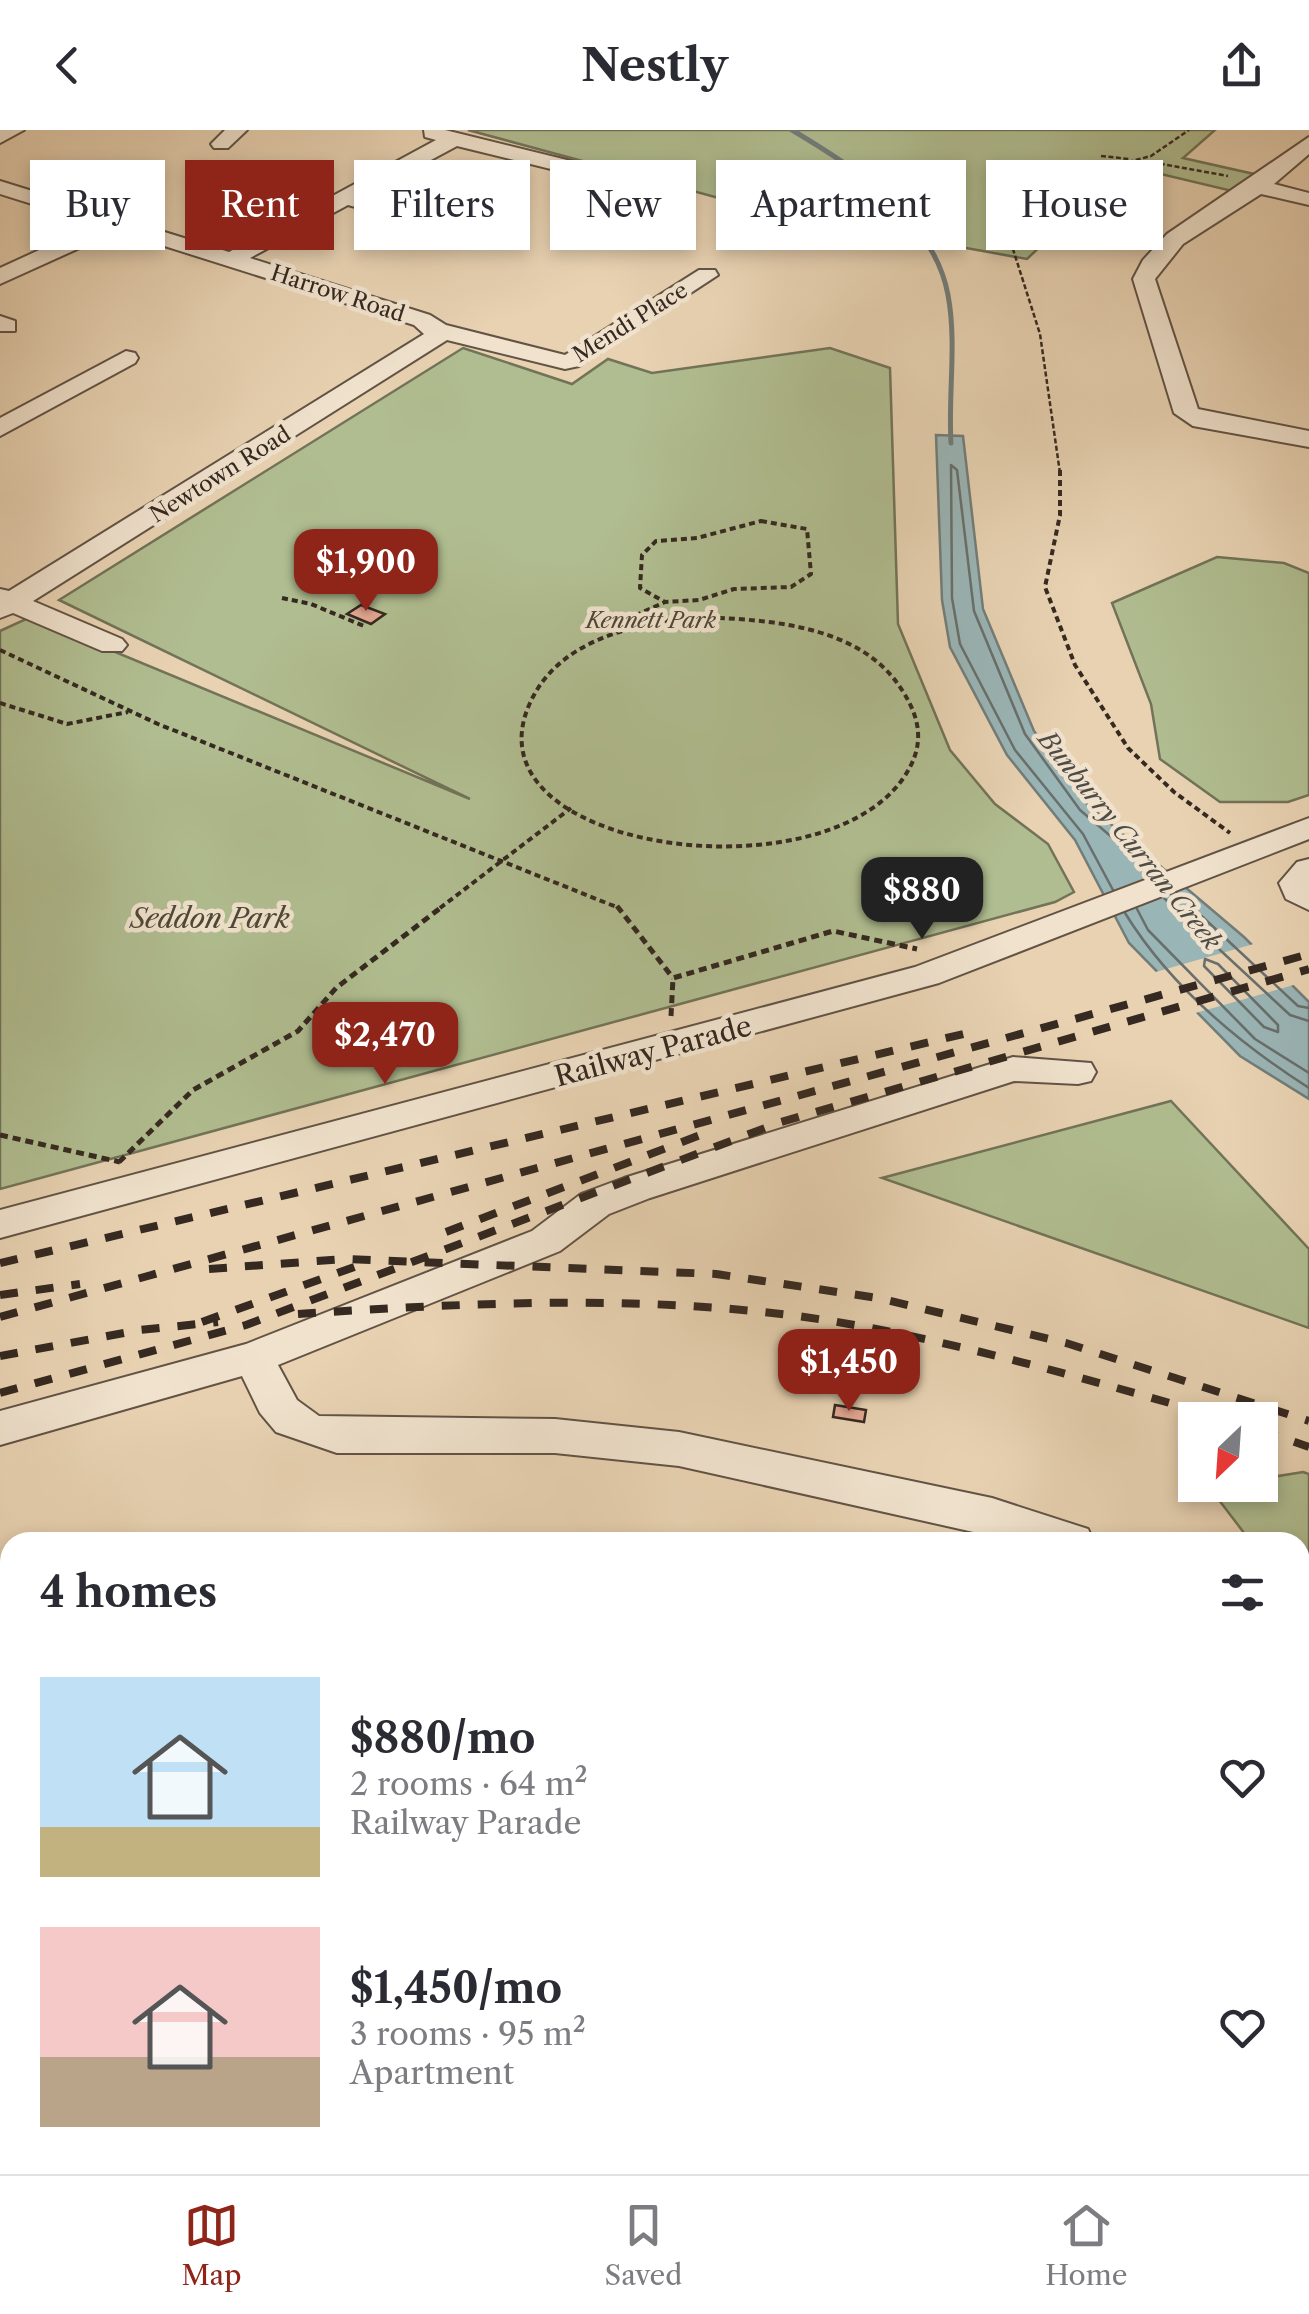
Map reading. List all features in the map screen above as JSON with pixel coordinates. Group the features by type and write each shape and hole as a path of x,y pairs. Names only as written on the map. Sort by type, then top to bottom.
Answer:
{"street":[{"path":"0,137 14,130"},
{"path":"420,130 550,163"},
{"path":"232,259 454,140"},
{"path":"1309,143 1258,185 1162,251 1148,265 1144,279 1187,412 1202,421 1309,440"},
{"path":"1258,185 1309,199"},
{"name":"Harrow Road","path":"0,187 30,196"},
{"path":"346,198 354,200"},
{"name":"Harrow Road","path":"165,238 422,320 436,333"},
{"path":"0,276 57,250"},
{"name":"Mendi Place","path":"436,333 565,362 579,359 707,275"},
{"name":"Newtown Road","path":"4,603 436,333"},
{"path":"0,428 126,358"},
{"path":"4,603 112,645"},
{"name":"Railway Parade","path":"0,1224 927,975 1203,865 1304,835"},
{"path":"1309,869 1296,883 1298,892 1309,900"},
{"path":"0,1428 255,1357 546,1241 595,1204 636,1188 1013,1069 1078,1072"},
{"path":"255,1357 276,1410 313,1432 555,1436 679,1449 992,1516 1041,1532"}],"path":[{"path":"1101,156 1137,160 1152,156 1188,130"},
{"path":"1163,165 1258,185"},
{"path":"1016,250 1039,341 1057,454 1061,510 1045,582 1069,653 1099,711 1170,793 1237,837"},
{"path":"608,628 665,602 682,603 734,589 776,589 803,582 811,574 807,529 776,522 744,521 697,538 656,541 642,555 640,588 665,602"},
{"path":"282,598 311,604 364,626"},
{"path":"690,617 740,618 827,636 864,653 889,672 908,695 918,720 921,746 909,774 886,801 857,820 812,838 762,847 699,848 635,836 570,808 539,782 525,752 521,724 527,701 546,674 571,653 609,634 690,617"},
{"path":"0,650 130,711 617,906 673,978 671,1016"},
{"path":"0,703 67,724 130,711"},
{"path":"0,1135 118,1163 193,1090 298,1031 336,988 459,889 504,861 570,808"},
{"path":"673,978 833,931 917,948"}],"green space":[{"path":"468,130 1215,130 1183,158 1254,174 1232,191 1163,174 1163,160 986,160 986,250 1036,250 1027,259 966,248 966,160 716,160 716,197 696,192 696,160 579,160"},
{"name":"Kennett Park","path":"463,348 572,384 608,359 652,373 830,348 890,368 898,624 950,750 995,804 1048,844 1074,892 1055,902 0,1189 0,631 26,619 43,622 470,799 59,600"},
{"path":"1217,557 1284,563 1309,573 1309,795 1288,802 1220,802 1160,759 1151,704 1112,603"},
{"path":"1171,1101 1309,1249 1309,1328 882,1178"},
{"path":"1309,1474 1309,1532 1243,1532 1220,1502 1278,1502 1278,1476"}],"water":[{"path":"936,435 963,436 983,609 1034,731 1087,804 1244,937 1309,1002 1309,1099 1240,1056 1129,943 1075,840 1007,755 950,647 942,600"}],"pier":[{"path":"1257,943 1297,984 1192,1014 1152,973"}],"building":[{"path":"361,605 385,614 371,624 347,614"},
{"path":"835,1405 866,1410 864,1422 833,1417"}],"waterway":[{"name":"Bunburry Curran Creek","path":"792,130 841,161 888,198 909,219 940,267 952,331 951,443"}],"railway":[{"path":"0,1317 1309,954"},
{"path":"413,1262 781,1122 1309,969"},
{"path":"0,1263 976,1031"},
{"path":"446,1232 703,1134"},
{"path":"209,1269 345,1259 413,1262"},
{"path":"0,1393 246,1325 413,1262"},
{"path":"413,1262 716,1274 878,1298 1066,1343 1309,1421"},
{"path":"202,1322 357,1266"},
{"path":"0,1295 80,1284"},
{"path":"298,1314 580,1303 651,1304 791,1315 953,1345 1178,1406"},
{"path":"0,1356 140,1330 218,1322"},
{"path":"1278,1436 1309,1447"}],"park label":[{"name":"Seddon Park","path":"210,918"}]}
